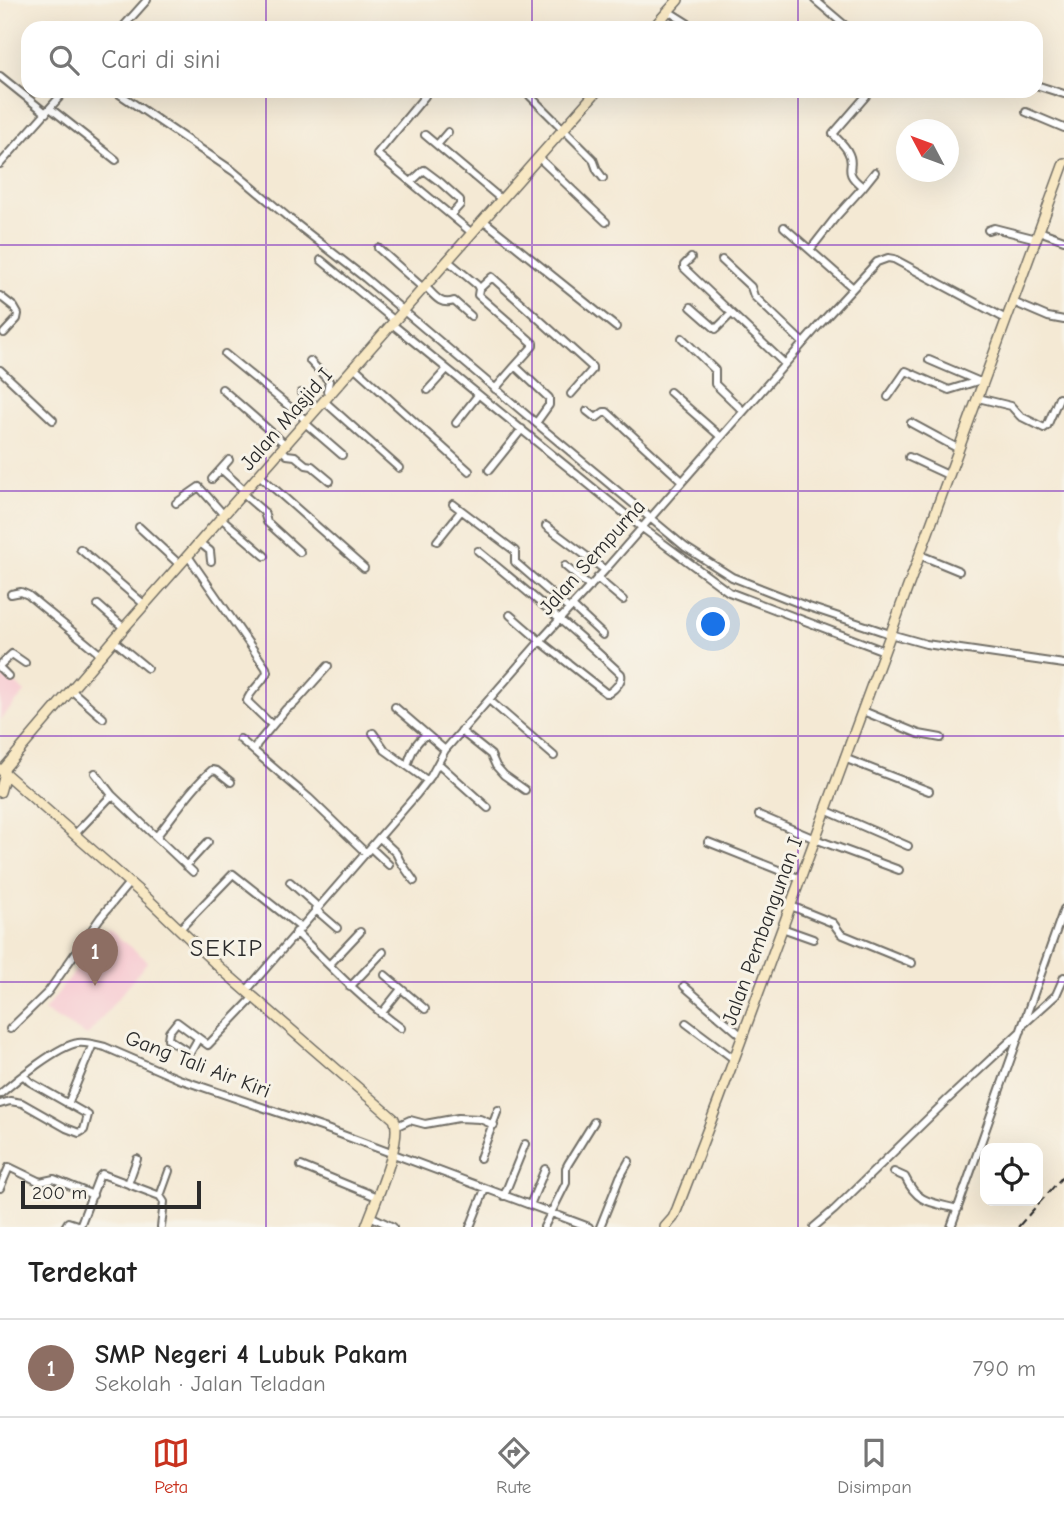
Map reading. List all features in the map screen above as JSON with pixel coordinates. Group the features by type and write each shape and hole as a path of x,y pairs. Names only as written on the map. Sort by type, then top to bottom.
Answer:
{"main road":[{"path":"659,21 678,0"},
{"name":"Jalan Masjid I","path":"3,771 113,640 591,98"},
{"name":"Jalan Pembangunan I","path":"666,1227 677,1209 734,1059 978,398 981,381 1064,163"},
{"path":"0,792 3,771"},
{"path":"3,771 130,883 220,968 394,1119 397,1126 393,1153 366,1227"}],"street":[{"path":"128,21 147,0"},
{"path":"815,0 840,21"},
{"path":"668,11 684,21"},
{"path":"0,76 21,91"},
{"path":"1043,87 1064,94"},
{"path":"31,98 116,160"},
{"path":"0,164 59,98"},
{"path":"125,98 233,171 398,317 447,369 645,522 732,577 887,642"},
{"path":"423,98 377,154 472,233"},
{"path":"532,98 593,159 603,178"},
{"path":"863,187 850,173 851,157 834,134 864,98"},
{"path":"1026,112 1064,128"},
{"path":"437,145 448,132"},
{"path":"425,135 502,199"},
{"path":"538,157 606,222"},
{"path":"411,183 424,170 440,182 460,200 460,205 451,215"},
{"path":"810,250 875,173"},
{"path":"483,220 615,327"},
{"path":"784,227 853,288"},
{"path":"988,230 994,228 1064,240"},
{"path":"379,248 441,302 454,301 471,316"},
{"path":"691,258 683,267 785,364"},
{"name":"Jalan Sempurna","path":"198,1039 210,1044 298,929 428,781 444,750 877,262 894,259 1006,319"},
{"path":"321,260 495,389 645,522 729,592 887,642 926,643 1064,664"},
{"path":"447,260 477,285 478,295 533,343 495,389"},
{"path":"722,260 751,287 754,296 803,343"},
{"path":"478,289 492,276 592,367 571,394"},
{"path":"0,296 14,307 18,314 17,319 4,333"},
{"path":"1013,302 1048,317 1064,320"},
{"path":"691,307 716,329 731,314"},
{"path":"682,338 715,370 715,384 743,411"},
{"path":"225,354 342,455"},
{"path":"929,360 981,381"},
{"path":"310,361 329,380 324,401"},
{"path":"515,366 549,398 549,405 536,423"},
{"path":"354,367 469,471"},
{"path":"428,390 447,369"},
{"path":"0,370 53,420"},
{"path":"888,397 906,371 949,390 981,381"},
{"path":"222,389 283,447 287,455 313,466 331,481"},
{"path":"670,391 721,437"},
{"path":"301,393 324,401 399,468"},
{"path":"456,424 478,395"},
{"path":"978,398 1011,406 1020,416 1044,428 1059,398"},
{"path":"587,411 596,418 607,412 682,481"},
{"path":"911,423 958,449"},
{"path":"489,470 522,429"},
{"path":"556,455 563,447"},
{"path":"909,457 948,475"},
{"path":"212,479 229,460"},
{"path":"221,470 265,514 267,522 300,552"},
{"path":"258,475 363,568"},
{"path":"176,503 199,487 222,517 265,556"},
{"path":"453,504 514,551 516,563 603,635"},
{"path":"437,541 461,511"},
{"path":"546,526 605,570"},
{"path":"139,527 180,565"},
{"path":"200,543 210,551 211,561"},
{"path":"80,549 145,605"},
{"path":"478,551 561,619 621,674 622,678 613,691 606,693 510,615"},
{"path":"919,555 959,571"},
{"path":"188,556 266,668 264,678 249,694 247,701 272,725"},
{"path":"565,566 590,587"},
{"path":"597,578 623,600"},
{"path":"11,594 21,592 28,595 101,654"},
{"path":"98,605 124,628"},
{"path":"113,640 147,667"},
{"path":"8,676 0,666 12,654 25,663"},
{"path":"254,751 272,725 328,666"},
{"path":"71,690 103,718"},
{"path":"489,700 554,756"},
{"path":"395,707 444,750"},
{"path":"863,711 919,734 941,738"},
{"path":"461,731 491,755 504,775 525,790"},
{"path":"373,733 385,750 428,781"},
{"path":"407,766 412,751 426,735"},
{"path":"240,739 369,851 389,865"},
{"path":"844,758 929,791"},
{"path":"439,764 488,808"},
{"path":"156,837 172,819 177,808 212,770 218,771 231,782"},
{"path":"95,773 111,795 193,872"},
{"path":"75,834 111,795"},
{"path":"825,810 908,846"},
{"path":"759,815 899,870"},
{"path":"380,838 396,853 414,881"},
{"path":"186,866 208,842"},
{"path":"708,842 801,879"},
{"path":"180,929 233,874 298,929 350,987 401,1028"},
{"path":"290,881 337,928"},
{"path":"10,1028 48,992 97,921 130,883"},
{"path":"791,906 833,923 841,934 912,963"},
{"path":"951,1227 1064,909"},
{"path":"782,928 813,939"},
{"path":"329,965 360,932"},
{"path":"350,987 383,953"},
{"path":"384,975 425,1009"},
{"path":"814,1227 1056,995 1064,977"},
{"path":"684,986 742,1036"},
{"path":"380,1013 401,989"},
{"path":"177,1022 198,1039 190,1053 168,1039 169,1032 177,1022"},
{"path":"686,1023 734,1059"},
{"name":"Gang Tali Air Kiri","path":"0,1094 61,1049 78,1043 93,1044 179,1079 393,1153 589,1227"},
{"path":"68,1104 93,1044"},
{"path":"0,1104 22,1102 66,1128 79,1133 84,1130 88,1115 25,1078"},
{"path":"480,1158 498,1110"},
{"path":"397,1126 410,1120 425,1124 458,1118 480,1119 494,1125"},
{"path":"544,1227 566,1183 566,1168 594,1122"},
{"path":"504,1196 525,1144"},
{"path":"128,1184 137,1159"},
{"path":"600,1227 629,1161"},
{"path":"0,1162 40,1182 54,1179 93,1195"},
{"path":"301,1166 377,1197"},
{"path":"0,1188 9,1167"},
{"path":"530,1205 545,1168"},
{"path":"160,1196 169,1171"},
{"path":"894,1172 906,1178 919,1198 958,1209"},
{"path":"65,1227 68,1222 80,1226 102,1174 160,1196 164,1202 161,1227"},
{"path":"470,1227 485,1189"},
{"path":"370,1216 393,1227"}],"shaded area":[{"path":"0,670 25,692 0,720"},
{"path":"108,929 148,961 87,1036 44,1011"}],"railway":[{"path":"1018,1227 1064,1175"}],"place":[{"name":"SMP Negeri 4 Lubuk Pakam","path":"95,986"}],"district":[{"name":"SEKIP","path":"227,948"}]}
